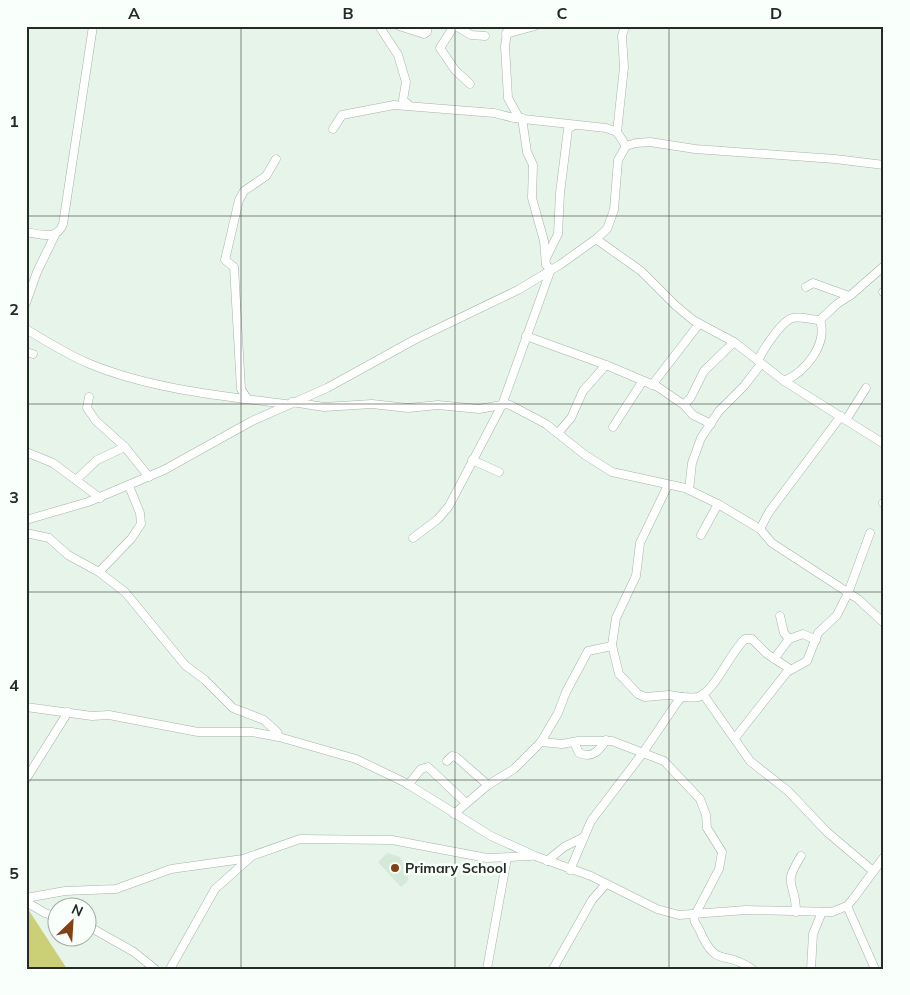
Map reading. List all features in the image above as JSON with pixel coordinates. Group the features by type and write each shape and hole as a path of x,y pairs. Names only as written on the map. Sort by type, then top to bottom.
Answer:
{"street":[{"path":"26,303 37,272 55,235 63,224 93,26"},
{"path":"379,26 398,55 406,82 403,100 411,107"},
{"path":"399,26 424,34 427,26"},
{"path":"470,84 455,70 440,48 455,26 471,35 485,36"},
{"path":"535,26 506,30 508,98 520,118 527,152 533,165 532,198 544,241 546,264 551,270"},
{"path":"617,132 624,67 622,36 625,26"},
{"path":"333,129 340,116 382,105 490,112 520,118 606,128 617,132 626,146"},
{"path":"546,258 558,234 566,138 568,128 574,125"},
{"path":"26,520 100,498 149,477 289,403 327,388 414,340 518,290 551,270 596,239 607,228 614,210 618,160 626,146 650,142 695,149 835,159 884,165"},
{"path":"246,398 241,390 234,267 225,260 235,213 242,194 266,176 276,159"},
{"path":"26,232 55,235"},
{"path":"596,239 641,270 675,305 699,324 734,342 784,381 884,444"},
{"path":"689,490 697,447 719,411 744,386 760,362 761,353 786,321 795,318 820,320 884,266"},
{"path":"413,538 438,519 449,506 502,406 551,270"},
{"path":"806,287 813,283 849,296"},
{"path":"784,381 796,376 818,347 822,339 823,329 820,320"},
{"path":"652,385 699,324"},
{"path":"26,329 62,351 111,372 183,389 324,407 372,404 408,408 438,404 479,409 507,404 520,409 558,433 585,455 612,472 689,490 718,504 760,529 772,543 882,618"},
{"path":"526,336 606,365 652,385 684,405 693,415 711,424"},
{"path":"684,405 691,397 704,371 734,342"},
{"path":"558,433 571,418 583,390 606,365"},
{"path":"613,427 642,382"},
{"path":"760,529 769,512 866,388"},
{"path":"89,397 87,404 90,413 125,447 149,477"},
{"path":"77,479 97,460 125,447"},
{"path":"26,452 53,463 77,479 100,498"},
{"path":"472,460 499,472"},
{"path":"668,485 640,543 636,576 616,618 612,646 619,674 638,694 645,697 669,695 696,697 711,687 730,655 745,639 752,639 774,659 790,669"},
{"path":"99,572 131,538 141,524 140,513 129,486"},
{"path":"701,535 718,504"},
{"path":"26,533 49,538 68,555 99,572 131,599 185,665 210,684 233,708 264,720 277,732 279,737"},
{"path":"735,738 790,669 807,660 823,627 837,615 848,594 870,533"},
{"path":"780,616 784,632 789,639"},
{"path":"774,659 789,639 802,634 816,640"},
{"path":"454,814 488,785 514,769 541,742 588,651 612,646"},
{"path":"703,694 735,738 737,745 756,767 788,791 827,832 873,871"},
{"path":"570,870 591,821 682,697"},
{"path":"26,707 92,716 109,715 198,732 252,732 279,737 356,759 408,784 491,836 547,861 591,876 663,911 679,915 746,910 832,912 847,906 884,856"},
{"path":"26,778 68,712"},
{"path":"541,742 562,744 606,740 626,746 642,754 664,761 676,777 697,796 706,815 708,828 722,852 719,869 695,915 695,923 712,953 719,958 736,960 752,969"},
{"path":"574,742 579,753 587,756 594,755 606,740"},
{"path":"447,761 452,756 456,757 488,785"},
{"path":"408,784 421,769 428,767 466,803"},
{"path":"547,861 564,847 584,837"},
{"path":"26,898 65,891 116,888 171,869 243,859 282,844 309,838 392,840 487,858 535,856"},
{"path":"170,969 215,889 241,868 254,854"},
{"path":"796,912 795,896 789,882 790,872 801,856"},
{"path":"487,969 506,858"},
{"path":"553,969 592,900 605,884"},
{"path":"26,902 48,914"},
{"path":"847,906 875,969"},
{"path":"811,969 813,934 822,912"},
{"path":"98,932 134,952 155,969"}],"shaded area":[{"name":"Primary School","path":"387,853 400,857 409,874 407,882 401,887 378,862"}],"green space":[{"path":"26,906 48,940 48,948 53,948 67,969 26,969"}],"place":[{"name":"Primary School","path":"395,868"}]}
